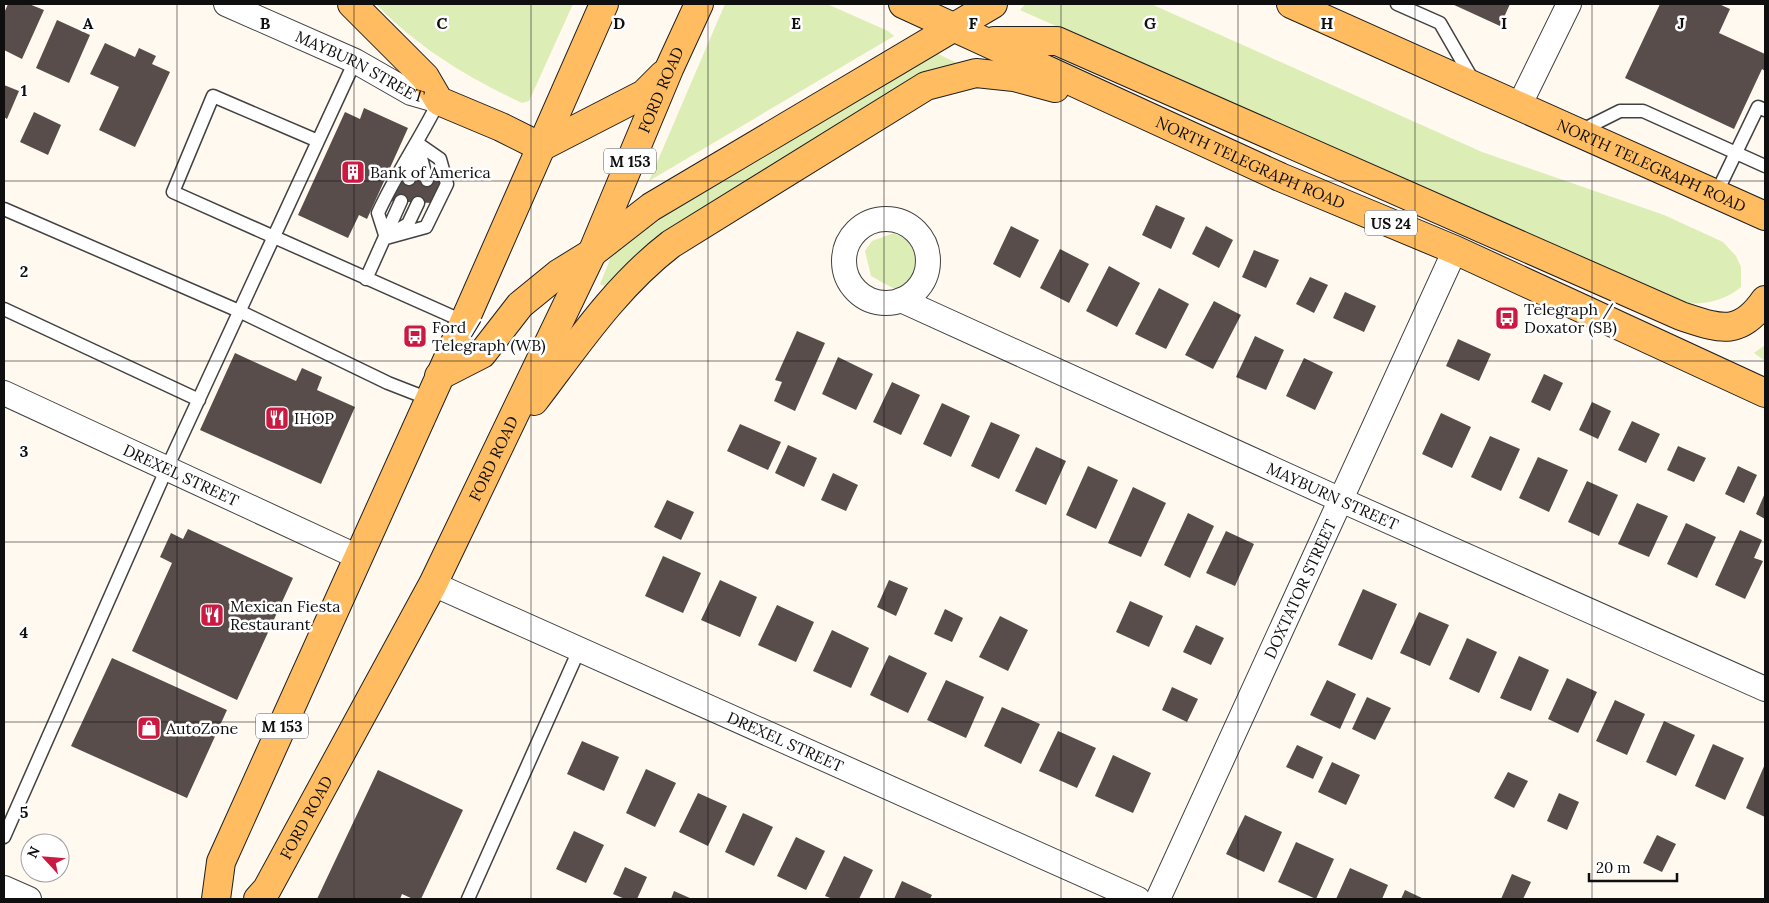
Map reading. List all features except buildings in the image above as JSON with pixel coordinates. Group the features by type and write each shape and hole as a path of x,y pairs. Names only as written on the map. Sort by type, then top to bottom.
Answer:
{"main road":[{"path":"352,4 425,77 439,101 501,127 541,148 644,94 669,69"},
{"name":"M 153","path":"216,899 221,862 464,322 604,4"},
{"name":"FORD ROAD","path":"258,899 267,889 433,584 592,253 669,69 699,4"},
{"name":"NORTH TELEGRAPH ROAD","path":"903,4 1280,177 1455,250 1765,393"},
{"path":"434,388 482,354 520,305 558,274 592,253 651,207 952,26 993,4"},
{"name":"NORTH TELEGRAPH ROAD","path":"1291,4 1716,194 1762,220"},
{"path":"985,41 1057,41 1681,316 1721,329 1741,324 1756,313 1765,300"},
{"path":"499,448 610,301 646,263 671,244 926,86 976,73 1014,77 1132,109"}],"street":[{"name":"MAYBURN STREET","path":"226,4 355,61 411,93 439,101"},
{"path":"1519,106 1569,4"},
{"name":"DOXTATOR STREET","path":"1158,899 1455,250"},
{"name":"MAYBURN STREET","path":"901,300 1341,500 1765,689"},
{"name":"DREXEL STREET","path":"4,393 358,557"},
{"name":"DREXEL STREET","path":"433,584 1138,899"},
{"path":"4,888 29,899"}],"lane":[{"path":"1397,4 1440,23 1476,86"},
{"path":"4,837 167,468 355,61"},
{"path":"318,140 213,96 174,192 464,322"},
{"path":"386,238 378,213 398,171 417,143 439,101"},
{"path":"1716,194 1758,107 1765,110"},
{"path":"1577,132 1620,111 1643,111 1765,166"},
{"path":"410,179 417,143"},
{"path":"417,143 427,180"},
{"path":"386,238 426,227 448,184 440,159 417,143"},
{"path":"366,279 401,201"},
{"path":"386,238 408,224 418,203"},
{"path":"4,208 239,311 388,383 434,388"},
{"path":"4,309 199,400"},
{"path":"468,899 579,650"}],"green space":[{"path":"376,4 573,4 529,101 522,103 462,72 444,60 409,35"},
{"path":"725,4 827,4 888,31 894,36 649,181"},
{"path":"1025,4 1151,4 1482,152 1664,215 1723,242 1736,256 1741,267 1741,287 1725,297 1706,302 1688,303 1669,300 1020,10"},
{"path":"932,51 959,64 919,79 673,227 639,253 604,286 600,284 615,247 656,217"},
{"path":"894,233 906,239 917,255 913,281 910,288 906,291 894,288 871,276 865,251 872,241"},
{"path":"1765,345 1765,361 1754,353"}],"place":[{"name":"Bank of America","path":"353,172"},
{"name":"Telegraph / Doxator (SB)","path":"1507,318"},
{"name":"Ford / Telegraph (WB)","path":"415,336"},
{"name":"IHOP","path":"277,418"},
{"name":"Mexican Fiesta Restaurant","path":"212,615"},
{"name":"AutoZone","path":"149,728"}]}
